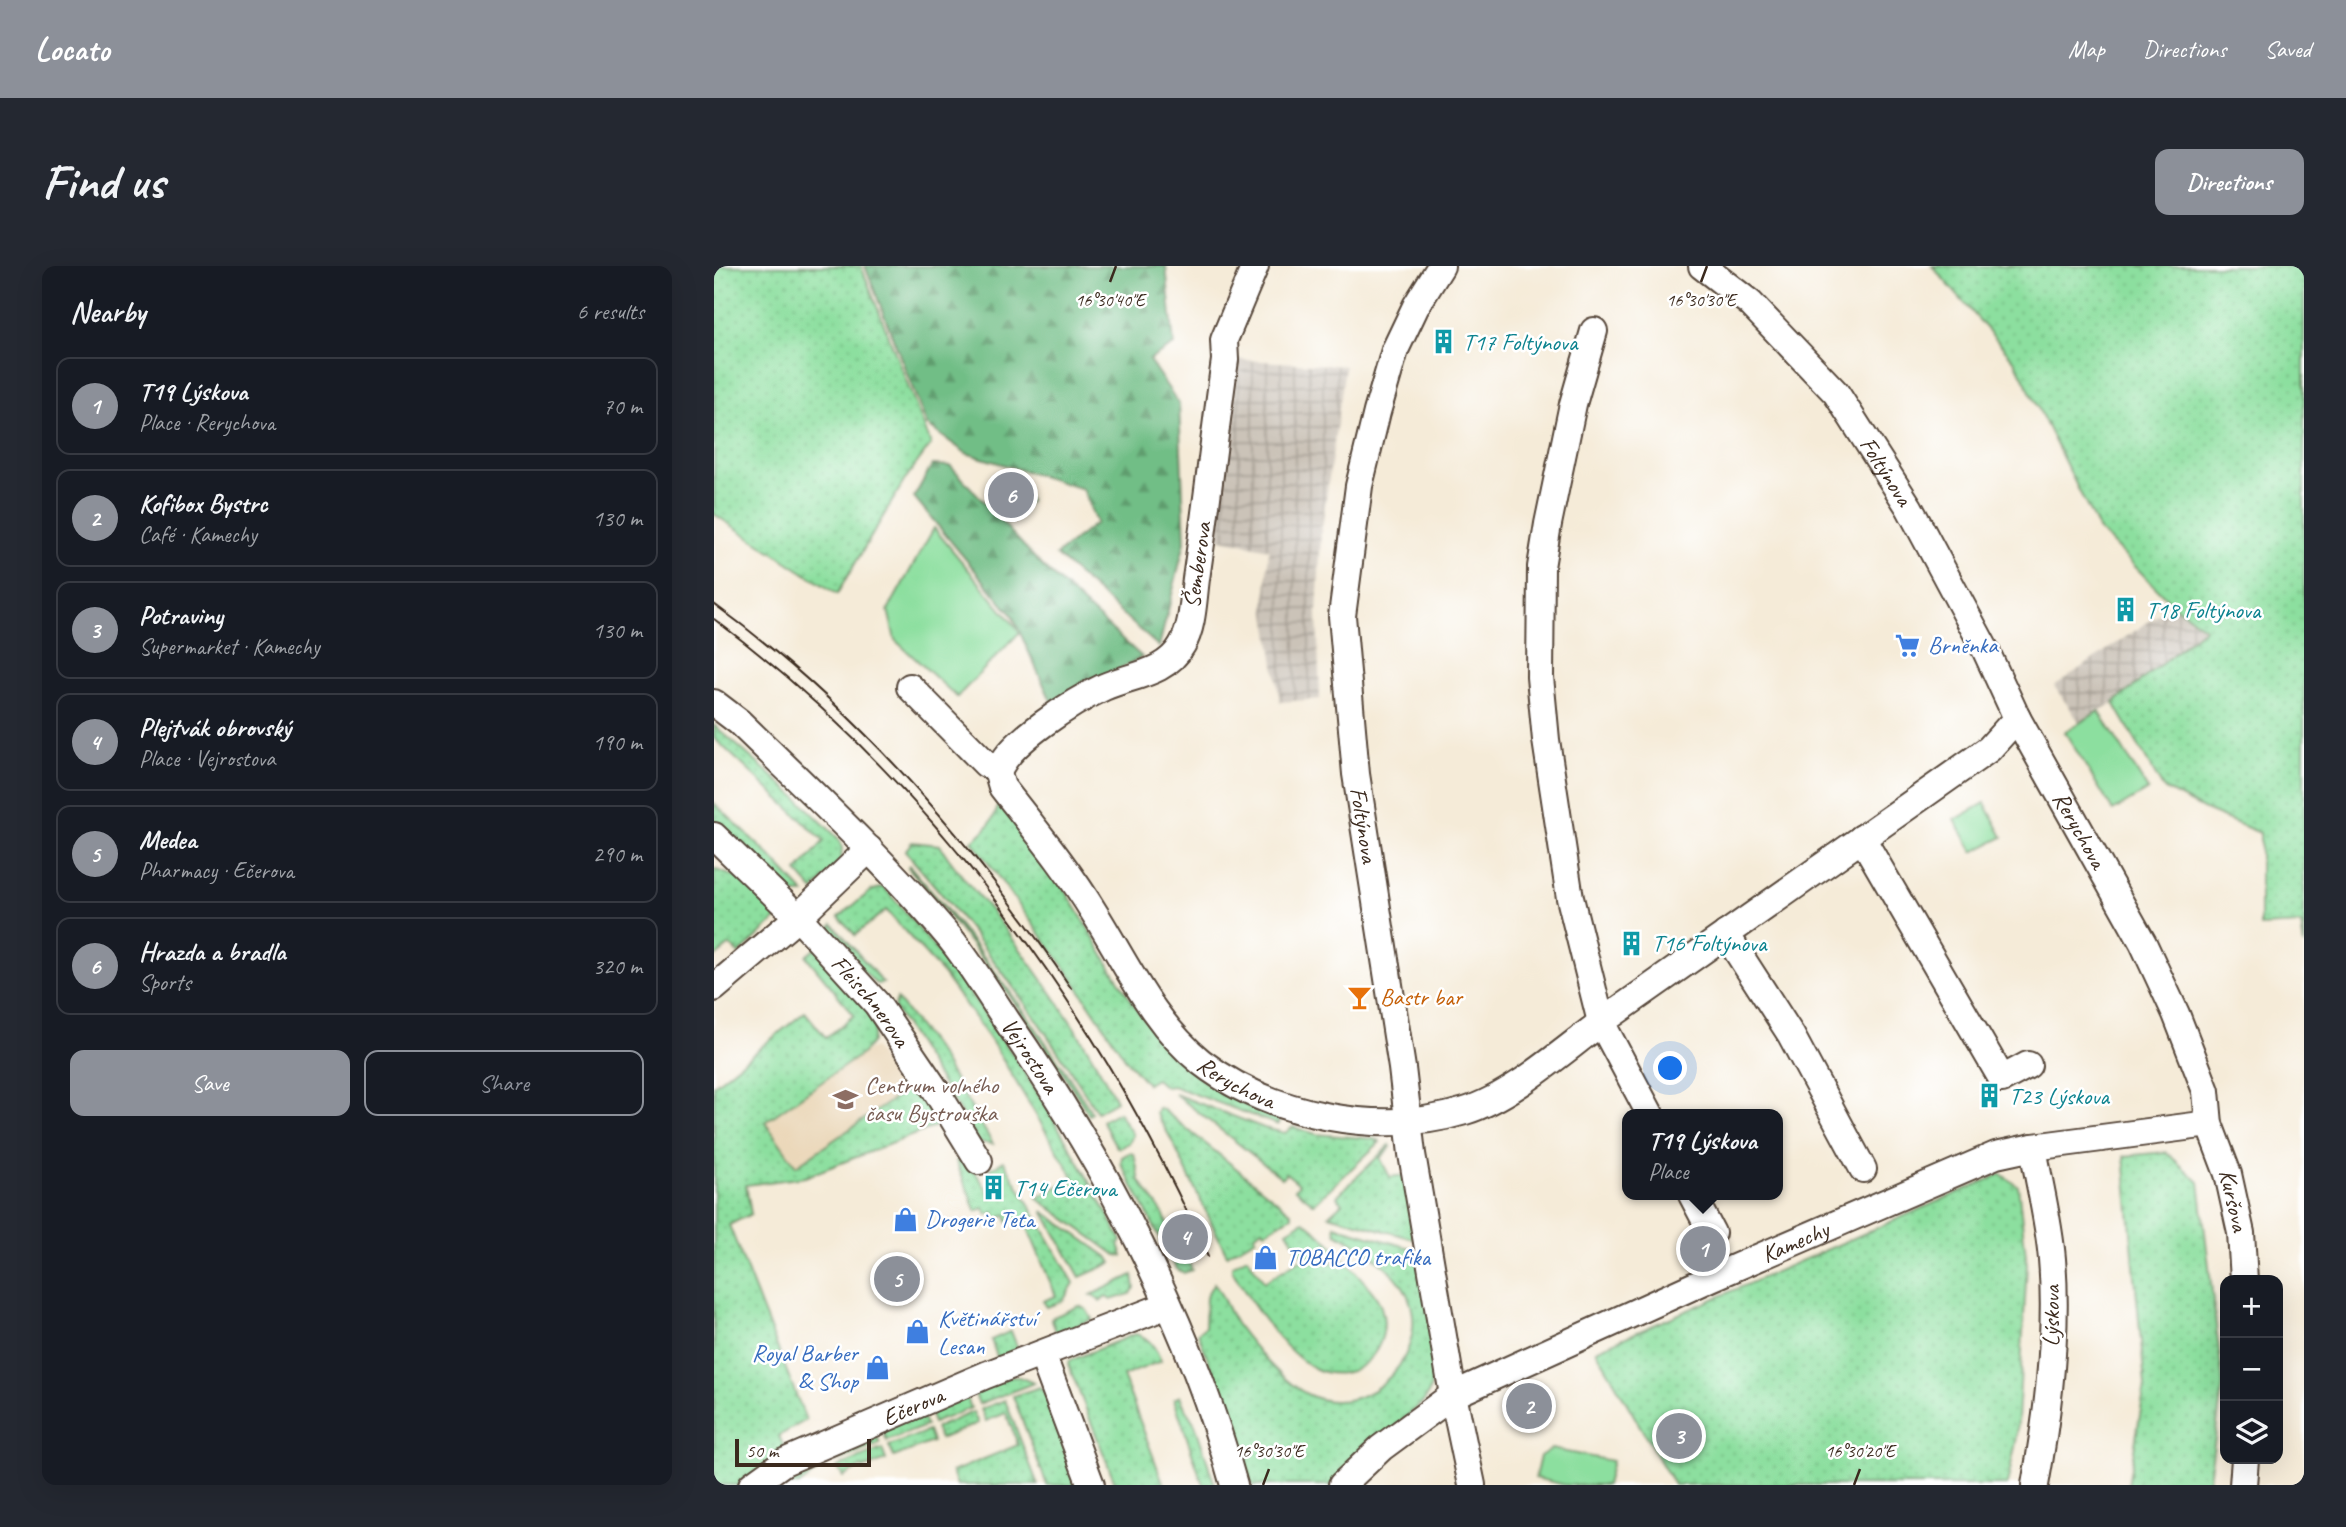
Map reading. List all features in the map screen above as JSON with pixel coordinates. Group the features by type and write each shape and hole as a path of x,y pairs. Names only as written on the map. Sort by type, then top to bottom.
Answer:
{"street":[{"name":"Šemberova","path":"999,769 1015,748 1066,709 1103,688 1154,670 1166,663 1182,646 1188,629 1199,555 1225,360 1224,340 1255,266"},
{"name":"Foltýnova","path":"1441,266 1416,306 1395,351 1377,412 1359,485 1342,616 1356,774 1402,1068 1407,1121 1453,1395"},
{"name":"Foltýnova","path":"1702,266 1750,303 1836,393 1909,507 1986,651 2017,718"},
{"path":"1594,331 1556,478 1541,567 1539,677 1570,898 1601,1022 1647,1109"},
{"path":"910,687 986,764 999,769"},
{"name":"Vejrostova","path":"714,703 739,722 869,849 952,940 1053,1086 1124,1212 1168,1305 1199,1382 1234,1485"},
{"name":"Rerychova","path":"999,769 998,778 1002,787 1088,903 1146,999 1175,1037 1200,1061 1234,1083 1291,1109 1324,1117 1407,1121 1439,1118 1469,1110 1512,1088 1601,1022 1989,749 2017,718 2105,872 2164,987 2206,1091 2209,1124"},
{"name":"Fleischnerova","path":"714,835 798,917 877,1003 979,1161"},
{"path":"1862,838 2002,1079 2028,1065"},
{"path":"714,988 798,917 869,849"},
{"path":"1726,934 1791,1035 1863,1169"},
{"name":"Kamechy","path":"1342,1485 1381,1448 1453,1395 1711,1278 1996,1155 2034,1147 2209,1124"},
{"name":"Kuršova","path":"2209,1124 2228,1174 2241,1234 2244,1275"},
{"name":"Lýskova","path":"2034,1147 2052,1259 2052,1349 2041,1454 2035,1485"},
{"path":"1695,1200 1712,1233"},
{"name":"Ečerova","path":"752,1485 784,1462 986,1375 1168,1305"},
{"path":"1042,1354 1091,1485"},
{"path":"1453,1395 1472,1485"},
{"path":"2243,1485 2245,1464"}],"shaded area":[{"path":"1228,359 1345,366 1321,533 1317,613 1320,699 1280,702 1265,607 1269,549 1208,536"},
{"path":"2173,605 2205,629 2114,703 2080,723 2054,686"},
{"name":"Centrum volného času Bystrouška","path":"873,1047 904,1091 796,1166 765,1122"}],"green space":[{"path":"714,266 861,266 931,444 906,478 837,594 714,514"},
{"path":"865,266 1166,266 1174,345 1149,360 1179,404 1185,542 1159,647 1056,555 1096,523 1083,489 966,453 927,425"},
{"path":"1932,266 2304,266 2304,946 2301,924 2260,926 2260,833 2205,810 2163,788 2114,703 2205,628 2173,605 2098,529 2015,361"},
{"path":"932,465 951,466 1042,566 1142,657 1053,705 1012,615 914,497"},
{"path":"1006,475 1030,501 1016,515 991,489"},
{"path":"934,528 1020,632 957,697 895,640 888,610"},
{"path":"2099,711 2148,790 2113,811 2065,732"},
{"path":"714,725 838,838 842,848 841,859 814,891 797,872 824,841 714,738"},
{"path":"714,803 770,856 805,894 791,894 714,823"},
{"path":"999,803 1064,888 1122,986 1166,1046 1204,1081 1279,1119 1278,1125 1173,1086 1165,1087 1156,1079 1147,1084 1127,1061 1068,972 972,841 989,825"},
{"path":"1985,803 2003,837 1973,852 1955,820"},
{"path":"912,842 940,845 1045,983 1076,1029 1116,1101 1097,1112 1007,978 905,851"},
{"path":"909,865 959,924 1005,985 1092,1113 1089,1115 1003,987"},
{"path":"714,869 752,883 778,912 776,919 739,954 730,945 714,958"},
{"path":"883,887 956,975 1033,1086 1122,1241 1119,1244 1123,1256 1116,1255 1037,1198 1074,1178 992,1042 943,974 886,910 855,935 839,917 871,891"},
{"path":"833,924 883,983 876,984 826,933"},
{"path":"816,948 876,1021 872,1041 863,1053 765,1122 796,1166 905,1091 885,1063 907,1063 944,1123 805,1177 746,1185 751,1214 729,1225 806,1420 779,1436 787,1454 742,1485 714,1485 714,1085 805,1012 826,1038 854,1015 806,956"},
{"path":"897,999 938,1052 993,1144 979,1142 894,1008"},
{"path":"1175,1094 1264,1128 1285,1133 1293,1127 1316,1134 1375,1139 1380,1142 1313,1203 1295,1189 1299,1184 1286,1173 1282,1178"},
{"path":"1158,1108 1292,1213 1292,1216 1265,1232 1263,1229 1254,1235 1256,1238 1227,1255 1156,1113"},
{"path":"1118,1112 1133,1135 1129,1143 1119,1148 1102,1121"},
{"path":"1390,1145 1380,1158 1390,1177 1405,1175 1414,1239 1329,1215 1342,1203 1338,1195"},
{"path":"2166,1152 2199,1182 2220,1359 2220,1404 2208,1485 2128,1485 2145,1386 2124,1156"},
{"path":"1129,1153 1134,1154 1140,1181 1164,1215 1171,1235 1161,1240 1121,1163 1122,1157"},
{"path":"965,1157 992,1197 1003,1190 990,1169 1004,1161 1074,1283 1063,1301 1047,1307 1043,1301 1056,1296 1027,1226 1020,1228 1016,1220 1008,1223 1006,1215 997,1219 994,1212 987,1215 984,1208 976,1211 956,1161"},
{"path":"2001,1174 2018,1186 2027,1264 2017,1437 2007,1485 1674,1485 1596,1350"},
{"path":"1043,1211 1109,1258 1112,1263 1080,1277"},
{"path":"1304,1221 1346,1260 1303,1257 1287,1231"},
{"path":"1335,1226 1417,1250 1431,1328 1431,1387 1424,1401 1331,1485 1252,1485 1198,1333 1205,1327 1206,1296 1214,1283 1234,1320 1252,1344 1280,1374 1309,1395 1332,1401 1354,1399 1375,1389 1392,1375 1405,1356 1412,1335 1413,1312 1399,1281 1374,1257 1336,1233"},
{"path":"1182,1247 1192,1270 1184,1273 1177,1269 1168,1254"},
{"path":"1247,1257 1264,1282 1300,1260 1349,1264 1371,1290 1381,1307 1384,1322 1377,1349 1357,1368 1344,1373 1329,1373 1303,1361 1268,1324 1232,1270 1232,1266"},
{"path":"1133,1275 1135,1288 1130,1294 1111,1300 1106,1297 1101,1301 1091,1295"},
{"path":"1079,1306 1086,1309 1092,1319 1057,1334 1051,1318"},
{"path":"1011,1331 1020,1354 999,1362 991,1340"},
{"path":"1135,1334 1149,1341 1161,1361 1123,1376 1164,1485 1116,1485 1068,1364 1069,1361"},
{"path":"1011,1377 1034,1383 979,1404 973,1389"},
{"path":"1040,1387 1050,1400 1083,1485 1047,1485 1013,1396"},
{"path":"965,1392 971,1408 933,1423 927,1407"},
{"path":"1180,1396 1195,1424 1215,1485 1203,1485 1174,1399"},
{"path":"1005,1400 1038,1485 957,1485 952,1472 1018,1445 1006,1413 986,1421 981,1409"},
{"path":"920,1410 926,1426 887,1441 881,1426"},
{"path":"973,1412 978,1423 940,1439 935,1428"},
{"path":"874,1429 880,1444 835,1462 828,1450"},
{"path":"928,1431 932,1442 894,1457 889,1446"},
{"path":"882,1449 886,1460 863,1469 861,1467 843,1477 837,1467"},
{"path":"1551,1449 1612,1461 1606,1485 1565,1485 1535,1478 1540,1456"},
{"path":"819,1454 827,1465 799,1485 781,1485 777,1480"}],"tram line":[{"path":"714,604 816,687 909,781 953,830 994,882 1071,988"},
{"path":"714,619 792,682 867,752 936,827 1001,906 1060,990 1115,1077 1164,1166 1208,1257"}],"place":[{"name":"T17 Foltýnova","path":"1443,342"},
{"name":"Hrazda a bradla","path":"1011,495"},
{"name":"T18 Foltýnova","path":"2126,610"},
{"name":"Brněnka","path":"1908,645"},
{"name":"T16 Foltýnova","path":"1632,943"},
{"name":"Bastr bar","path":"1360,997"},
{"name":"T23 Lýskova","path":"1989,1096"},
{"name":"Centrum volného času Bystrouška","path":"845,1099"},
{"name":"T14 Ečerova","path":"994,1188"},
{"name":"Drogerie Teta","path":"905,1219"},
{"name":"Plejtvák obrovský","path":"1185,1237"},
{"name":"T19 Lýskova","path":"1703,1249"},
{"name":"TOBACCO trafika","path":"1266,1257"},
{"name":"Medea","path":"897,1279"},
{"name":"Květinářství Lesan","path":"918,1332"},
{"name":"Royal Barber & Shop","path":"878,1367"},
{"name":"Kofibox Bystrc","path":"1529,1406"},
{"name":"Potraviny","path":"1679,1436"}]}
